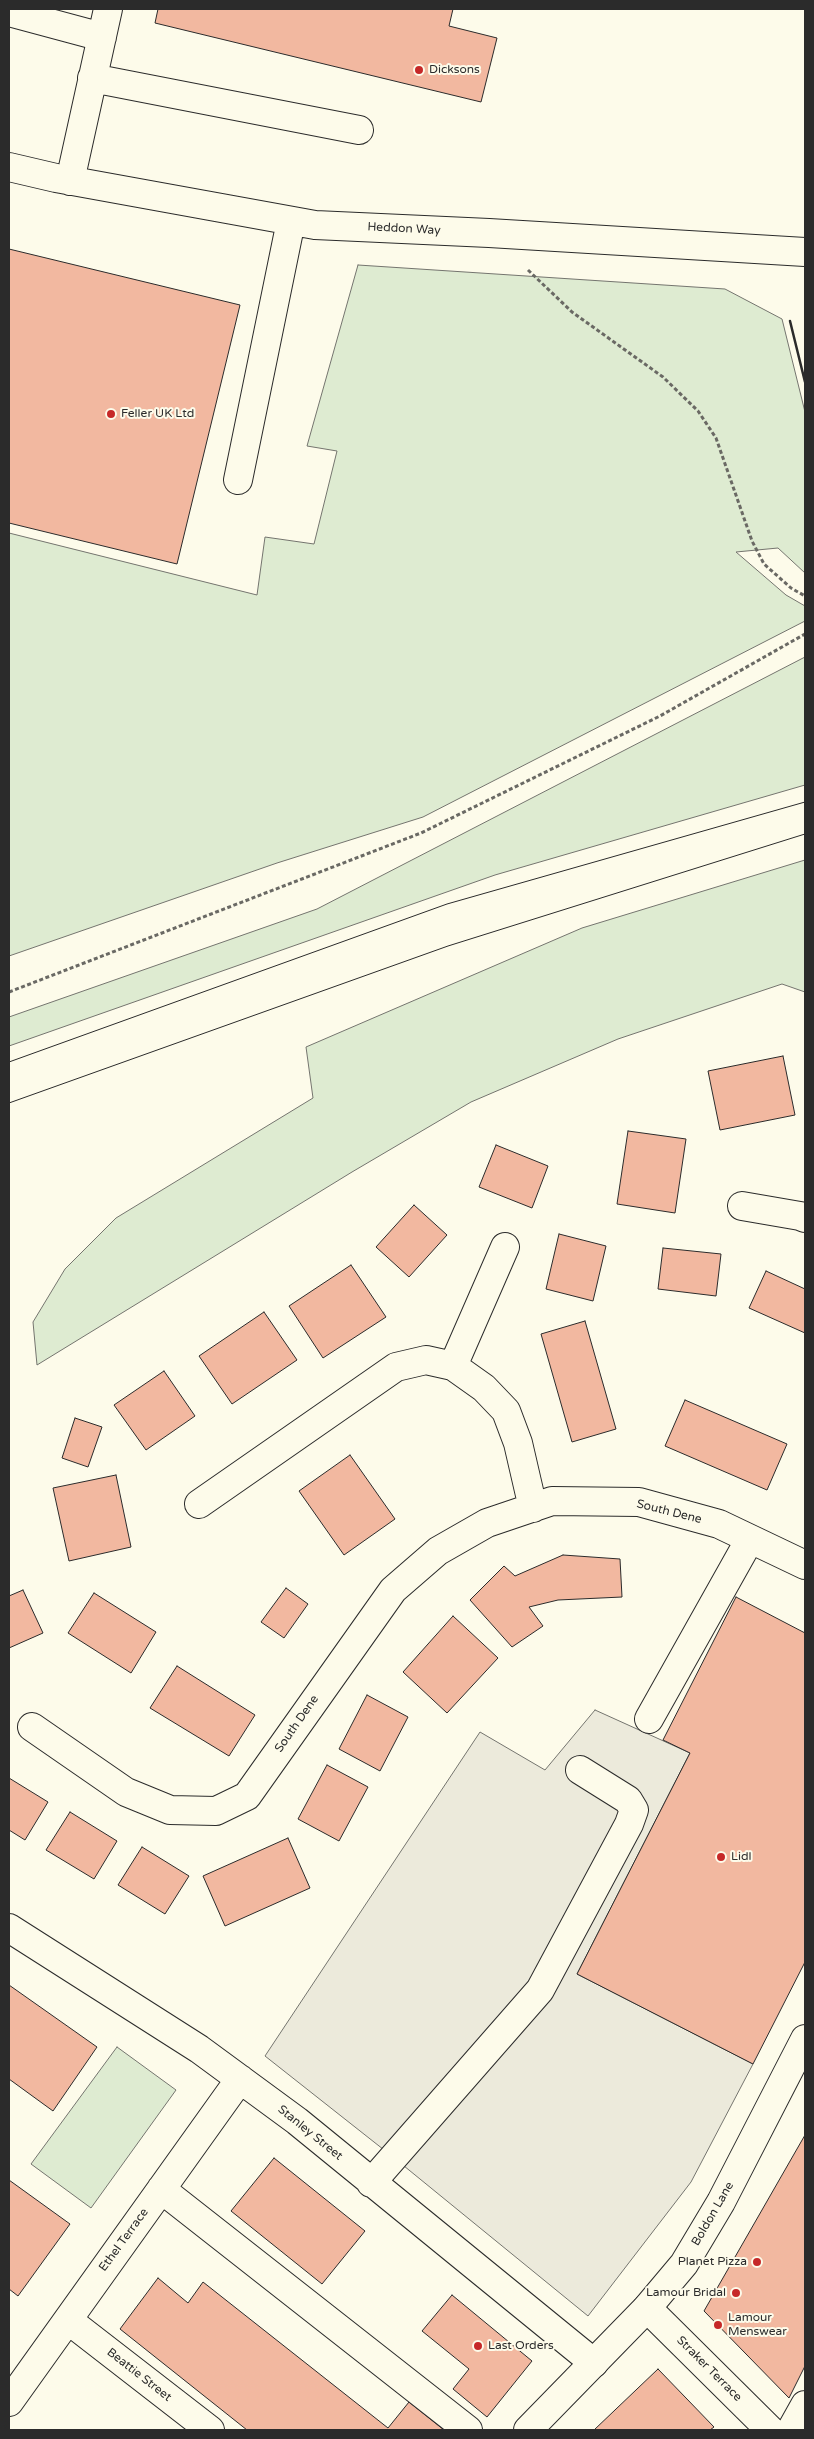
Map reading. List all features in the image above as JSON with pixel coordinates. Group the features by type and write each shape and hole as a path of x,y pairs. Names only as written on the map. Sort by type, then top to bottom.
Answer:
{"street":[{"path":"70,181 108,9"},
{"path":"9,12 102,37"},
{"path":"92,78 359,130"},
{"name":"Heddon Way","path":"9,166 70,181 315,225 489,233 805,252"},
{"path":"238,480 291,221"},
{"path":"742,1206 805,1218"},
{"path":"454,1366 505,1247"},
{"path":"198,1504 396,1367 426,1360 454,1366 484,1388 506,1412 518,1443 533,1508"},
{"name":"South Dene","path":"32,1727 126,1792 170,1810 216,1811 246,1796 393,1590 438,1551 487,1523 552,1501 639,1502 719,1524 750,1539 803,1557"},
{"path":"649,1719 750,1539"},
{"path":"371,2182 540,1990 630,1824 634,1810 628,1800 580,1770"},
{"name":"Stanley Street","path":"9,1928 199,2049 297,2121 594,2363"},
{"name":"Boldon Lane","path":"528,2430 647,2308 684,2264 721,2202 805,2040"},
{"name":"Ethel Terrace","path":"9,2402 240,2079"},
{"path":"161,2189 468,2430"},
{"name":"Straker Terrace","path":"647,2308 757,2426"},
{"name":"Beattie Street","path":"68,2320 210,2430"},
{"path":"792,2430 805,2405"}],"path":[{"path":"489,233 572,312 663,377 698,411 716,438 752,541 764,564 791,588 805,596"},
{"path":"9,992 421,833 660,716 805,634"}],"green space":[{"path":"358,265 725,289 782,319 805,412 805,573 778,548 736,552 786,595 805,606 805,621 423,817 277,863 9,956 9,533 257,595 265,537 314,544 337,451 307,446"},
{"path":"805,657 805,785 495,875 9,1046 9,1017 317,909"},
{"path":"805,860 805,992 782,984 618,1039 471,1102 352,1172 37,1365 33,1322 65,1269 116,1218 313,1098 306,1047 582,928"},
{"path":"117,2047 176,2090 91,2208 31,2164"}],"shaded area":[{"path":"595,1710 690,1753 577,1974 753,2064 691,2182 588,2316 393,2157 265,2056 480,1732 545,1770"}],"building":[{"name":"Dicksons","path":"158,9 453,9 449,26 497,38 481,102 155,23"},
{"name":"Feller UK Ltd","path":"9,249 240,305 177,564 9,523"},
{"path":"783,1056 795,1115 720,1130 708,1071"},
{"path":"628,1131 686,1139 675,1213 617,1204"},
{"path":"496,1145 548,1166 532,1208 479,1187"},
{"path":"414,1205 447,1235 409,1277 376,1247"},
{"path":"559,1234 606,1246 593,1301 546,1289"},
{"path":"663,1248 721,1254 716,1296 658,1289"},
{"path":"351,1265 386,1317 323,1358 289,1306"},
{"path":"766,1271 805,1289 805,1333 749,1308"},
{"path":"264,1312 297,1360 232,1404 199,1356"},
{"path":"585,1321 616,1429 572,1442 541,1334"},
{"path":"164,1371 195,1416 146,1450 114,1405"},
{"path":"685,1400 787,1444 767,1490 665,1446"},
{"path":"75,1418 102,1427 88,1467 62,1458"},
{"path":"350,1455 395,1519 344,1555 299,1491"},
{"path":"116,1475 131,1547 69,1561 53,1488"},
{"path":"563,1555 620,1559 622,1597 558,1600 529,1607 543,1626 512,1647 470,1600 504,1566 515,1576"},
{"path":"286,1588 308,1604 284,1638 261,1622"},
{"path":"23,1590 43,1633 9,1648 9,1596"},
{"path":"94,1593 156,1632 131,1673 68,1633"},
{"name":"Lidl","path":"736,1597 805,1633 805,1962 753,2064 577,1974 690,1753 663,1740"},
{"path":"453,1616 498,1658 447,1713 403,1672"},
{"path":"177,1666 255,1715 229,1756 150,1708"},
{"path":"367,1695 408,1717 380,1771 339,1749"},
{"path":"327,1765 368,1787 339,1841 298,1819"},
{"path":"9,1778 48,1802 25,1840 9,1830"},
{"path":"70,1812 117,1841 94,1879 46,1850"},
{"path":"288,1838 310,1888 225,1926 203,1876"},
{"path":"142,1847 189,1876 165,1914 118,1885"},
{"path":"9,1985 97,2047 53,2111 9,2079"},
{"path":"805,2135 805,2366 789,2398 704,2311"},
{"path":"274,2158 365,2231 322,2284 231,2211"},
{"path":"9,2180 70,2224 18,2296 9,2289"},
{"path":"158,2278 188,2303 203,2282 388,2428 409,2402 444,2430 247,2430 120,2329"},
{"name":"Last Orders","path":"452,2295 532,2361 487,2417 453,2389 469,2369 422,2331"},
{"path":"658,2369 714,2427 710,2430 594,2430"}],"tram line":[{"path":"9,1062 447,904 805,802"},
{"path":"9,1103 448,946 805,834"}],"wall":[{"path":"790,321 805,382"}],"place":[{"name":"Dicksons","path":"419,70"},
{"name":"Feller UK Ltd","path":"111,414"},
{"name":"Lidl","path":"721,1857"},
{"name":"Planet Pizza","path":"757,2262"},
{"name":"Lamour Bridal","path":"736,2293"},
{"name":"Lamour Menswear","path":"718,2325"},
{"name":"Last Orders","path":"478,2346"}]}
